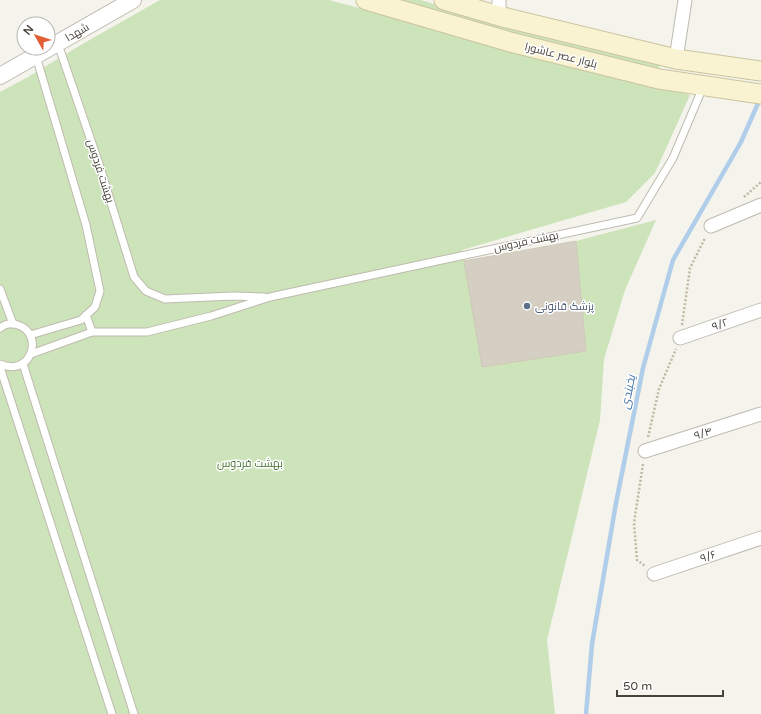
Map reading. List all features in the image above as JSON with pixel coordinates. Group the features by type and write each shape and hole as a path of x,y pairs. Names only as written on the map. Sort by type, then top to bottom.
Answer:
{"main road":[{"name":"بلوار عصر عاشورا","path":"366,0 510,42 659,79 761,94"},
{"name":"بلوار عصر عاشورا","path":"444,0 499,8 676,59 761,71"},
{"path":"671,81 676,59"}],"street":[{"name":"شهدا","path":"58,44 133,0"},
{"path":"676,59 685,0"},
{"name":"شهدا","path":"0,76 36,56"},
{"path":"711,226 761,205"},
{"name":"۹/۲","path":"680,338 761,310"},
{"name":"۹/۴","path":"645,451 761,414"},
{"name":"۹/۶","path":"654,574 761,538"}],"lane":[{"name":"بهشت فردوس","path":"58,44 99,164 134,277 138,282 146,291 165,299 233,296 270,297"},
{"path":"30,335 81,320 96,308 100,291 86,225 36,56"},
{"name":"بهشت فردوس","path":"31,354 92,332 147,332 211,316 270,297 637,218 673,158 707,86"},
{"path":"0,289 13,324"},
{"path":"86,315 92,332"},
{"path":"0,328 13,324 20,326 30,335 33,344 31,354 23,364 15,367 0,364"},
{"path":"23,364 134,714"},
{"path":"0,367 112,714"}],"path":[{"path":"739,202 761,182"},
{"path":"654,574 637,560 634,523 645,451 659,389 680,338 690,268 711,226"}],"green space":[{"name":"بهشت فردوس","path":"160,0 329,0 690,95 655,173 626,202 462,250 483,367 586,351 576,241 656,220 625,290 604,359 600,420 547,640 555,714 0,714 0,92"},
{"path":"387,0 421,0 515,29 660,65 657,71"}],"building":[{"name":"پزشک قانونی","path":"576,241 586,351 482,367 464,261"}],"waterway":[{"name":"یخبندی","path":"586,714 592,644 616,503 643,368 673,260 741,142 760,99"}],"place":[{"name":"پزشک قانونی","path":"527,306"}]}
